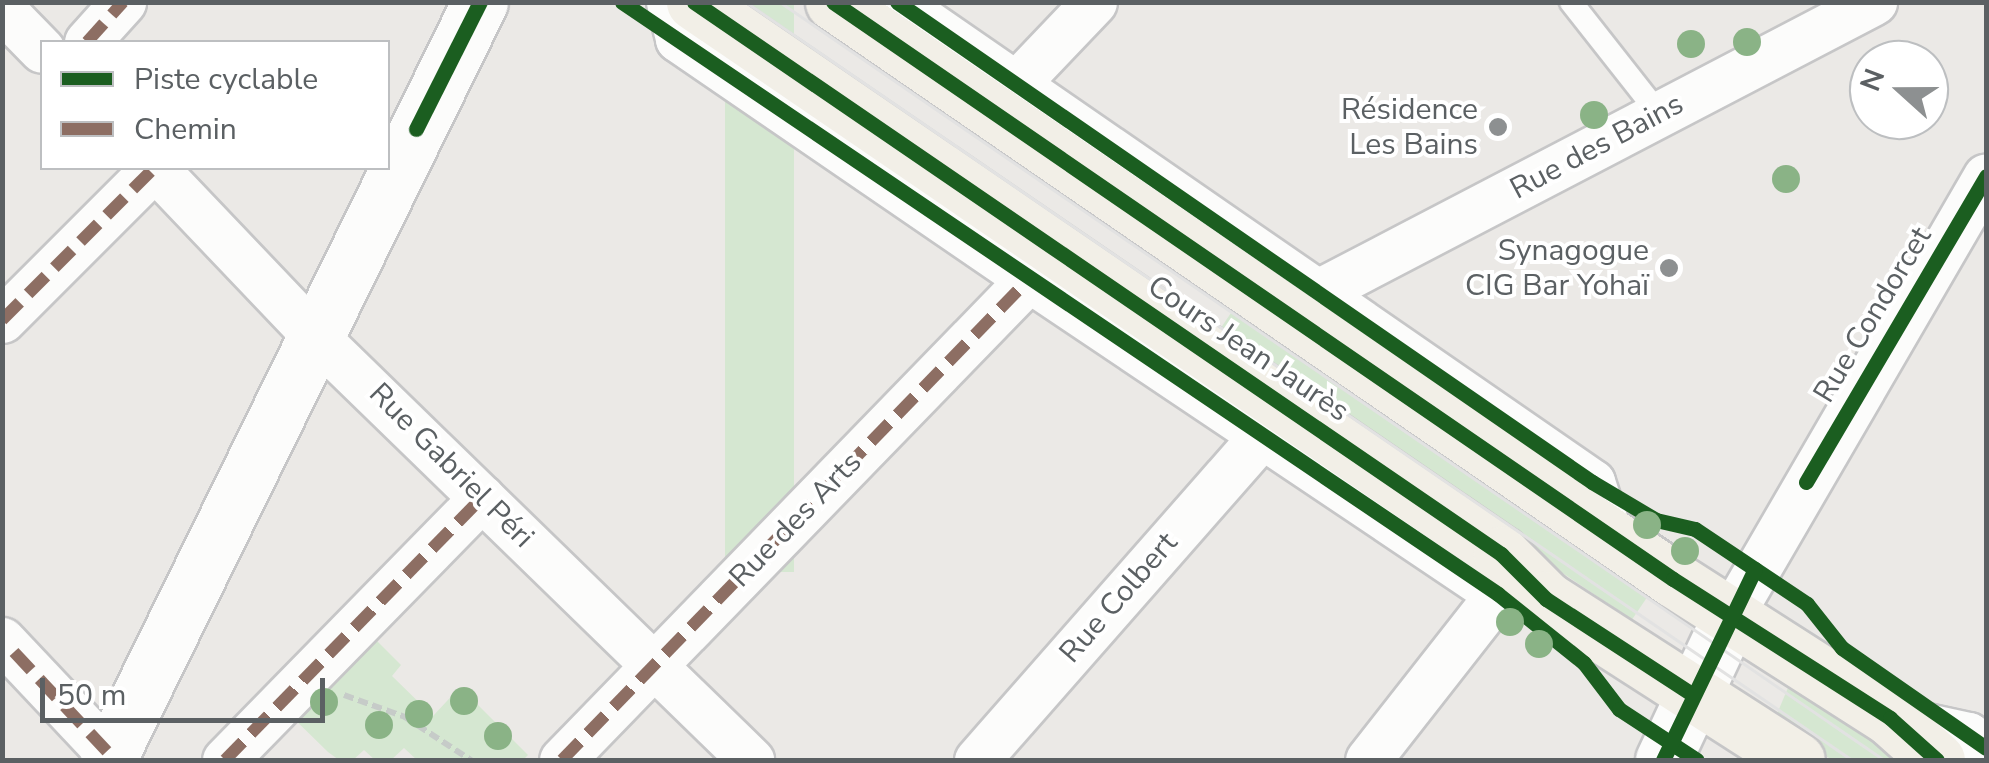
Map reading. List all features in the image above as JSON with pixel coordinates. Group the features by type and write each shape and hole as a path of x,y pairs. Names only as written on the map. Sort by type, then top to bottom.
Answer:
{"main road":[{"name":"Cours Jean Jaurès","path":"694,2 1500,554 1522,596 1798,760"},
{"name":"Cours Jean Jaurès","path":"833,2 1609,533 1890,718 1970,737"}],"street":[{"path":"89,40 123,2"},
{"path":"2,640 111,759 314,335 480,2"},
{"name":"Cours Jean Jaurès","path":"669,2 678,38 1262,436 1522,596"},
{"path":"897,2 1592,482 1609,533"},
{"path":"1016,84 1094,2"},
{"name":"Rue des Bains","path":"1320,291 1874,2"},
{"path":"2,10 40,48"},
{"path":"2,320 152,170"},
{"name":"Rue Gabriel Péri","path":"156,170 314,335 751,760"},
{"name":"Rue Condorcet","path":"1732,613 1986,176"},
{"name":"Rue des Arts","path":"562,760 1029,279"},
{"name":"Rue Colbert","path":"977,760 1262,436"},
{"path":"225,760 482,498"},
{"path":"1368,760 1522,596"},
{"path":"1664,760 1732,613"}],"lane":[{"path":"1571,2 1659,114"}],"path":[{"path":"302,682 405,717 471,760"}],"green space":[{"path":"725,3 794,3 794,572 725,572"},
{"path":"1237,304 1655,586 1632,620 1214,338"},
{"path":"363,627 401,665 392,676 433,716 460,687 528,755 523,760 417,760 404,748 391,760 375,760 364,750 353,760 339,760 328,752 282,707"},
{"path":"1790,683 1904,760 1832,760 1774,721"}],"tram line":[{"path":"746,2 1852,760"},
{"path":"780,2 1884,760"}],"marked path":[{"path":"89,40 123,2"},
{"path":"2,320 152,170"},
{"path":"562,760 1029,279"},
{"path":"225,760 482,498"},
{"path":"14,652 115,760"}],"cycle path":[{"path":"416,129 480,2"},
{"path":"622,2 1498,594 1584,663 1619,709 1697,760"},
{"path":"694,2 1501,554 1546,599 1692,694"},
{"path":"833,2 1673,579 1890,718 1937,760"},
{"path":"897,2 1592,482 1656,520 1695,529 1807,604 1842,648 1986,748"},
{"path":"1806,482 1986,176"},
{"path":"1663,760 1755,569"}],"place":[{"name":"Résidence Les Bains","path":"1498,127"},
{"name":"Synagogue CIG Bar Yohaï","path":"1669,268"}]}
